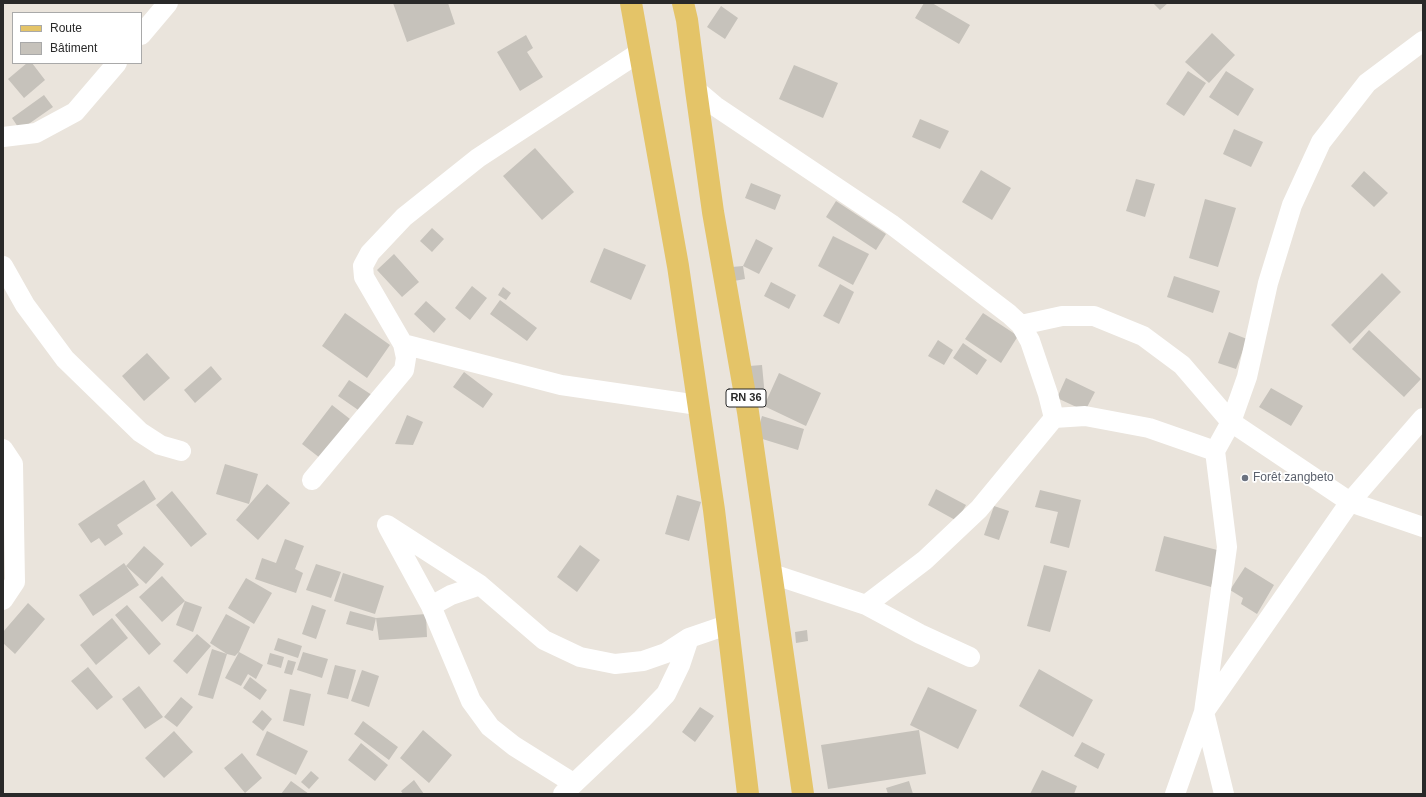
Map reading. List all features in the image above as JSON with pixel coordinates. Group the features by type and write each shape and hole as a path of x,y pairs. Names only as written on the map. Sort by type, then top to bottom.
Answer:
{"main road":[{"path":"631,3 678,266 714,510 748,794"},
{"name":"RN 36","path":"683,3 687,20 713,212 748,412 803,794"}],"street":[{"path":"142,34 168,3"},
{"path":"1175,794 1204,712 1227,547 1215,451 1231,422 1248,377 1268,283 1292,205 1321,142 1367,84 1423,40"},
{"path":"312,480 404,370 406,358 403,344 364,277 363,266 370,253 404,217 478,158 640,52"},
{"path":"3,137 36,133 75,112 116,64"},
{"path":"696,90 715,106 891,224 1009,314 1021,325 1030,341 1048,394 1054,418"},
{"path":"3,266 25,305 65,359 140,432 160,445 181,451"},
{"path":"1021,325 1062,316 1094,316 1144,336 1182,365 1231,422 1350,502 1423,527"},
{"path":"403,344 561,384 698,404"},
{"path":"866,605 925,560 979,508 1054,418 1085,416 1149,428 1215,451"},
{"path":"1224,794 1204,712 1350,502 1423,418"},
{"path":"3,449 13,464 15,582 3,600"},
{"path":"689,638 680,665 666,694 642,719 568,788 490,727 471,701 431,606 387,525 480,585 544,640 580,657 615,664 643,661 666,653 689,638 728,625"},
{"path":"772,574 866,605 920,634 970,657"},
{"path":"431,606 451,594 480,585"}],"building":[{"path":"393,3 448,3 455,24 407,42"},
{"path":"924,3 932,3 970,25 959,44 915,18"},
{"path":"1153,3 1168,3 1160,10"},
{"path":"721,6 738,18 725,39 707,27"},
{"path":"1212,33 1235,55 1209,83 1185,62"},
{"path":"526,35 533,48 527,52 543,77 520,91 497,52"},
{"path":"26,64 33,64 45,80 24,98 8,79"},
{"path":"794,65 838,83 823,118 779,99"},
{"path":"1188,71 1206,83 1184,116 1166,104"},
{"path":"1226,71 1254,89 1238,116 1209,97"},
{"path":"44,95 53,107 20,130 12,118"},
{"path":"920,119 949,131 940,149 912,137"},
{"path":"1234,129 1263,142 1251,167 1223,154"},
{"path":"535,148 574,192 542,220 503,176"},
{"path":"981,170 1011,188 992,220 962,202"},
{"path":"1364,171 1388,193 1374,207 1351,186"},
{"path":"1136,179 1155,184 1145,217 1126,211"},
{"path":"751,183 781,195 775,210 745,198"},
{"path":"1205,199 1236,208 1218,267 1189,258"},
{"path":"836,201 886,234 876,250 826,217"},
{"path":"432,228 444,239 432,252 420,241"},
{"path":"833,236 869,254 853,285 818,266"},
{"path":"756,239 773,248 759,274 743,266"},
{"path":"604,248 646,265 631,300 590,282"},
{"path":"394,254 419,282 402,297 377,270"},
{"path":"743,266 745,279 734,281 732,267"},
{"path":"1382,273 1401,292 1350,344 1331,325"},
{"path":"1174,276 1220,291 1213,313 1167,297"},
{"path":"771,282 796,295 789,309 764,296"},
{"path":"840,284 854,292 839,324 823,316"},
{"path":"472,286 487,298 470,320 455,308"},
{"path":"503,287 511,293 506,300 498,295"},
{"path":"500,300 537,328 527,341 490,314"},
{"path":"426,301 446,319 434,333 414,314"},
{"path":"345,313 390,345 367,378 322,346"},
{"path":"983,313 1018,336 1001,363 965,339"},
{"path":"1369,330 1421,379 1404,397 1352,349"},
{"path":"1229,332 1247,339 1236,369 1218,363"},
{"path":"938,340 953,350 944,365 928,356"},
{"path":"963,343 987,360 977,375 953,358"},
{"path":"147,353 170,378 144,401 122,376"},
{"path":"762,365 765,397 752,398 749,366"},
{"path":"211,366 222,379 195,403 184,390"},
{"path":"464,372 493,394 483,408 453,387"},
{"path":"779,373 821,393 806,426 764,406"},
{"path":"1066,378 1095,392 1085,411 1057,398"},
{"path":"349,380 375,397 364,414 338,396"},
{"path":"1271,388 1303,406 1291,426 1259,407"},
{"path":"332,405 350,419 320,458 302,444"},
{"path":"407,415 423,422 413,445 395,444"},
{"path":"762,416 804,429 798,450 756,437"},
{"path":"225,464 258,474 249,504 216,494"},
{"path":"144,480 156,499 117,525 123,534 105,546 99,538 91,543 78,524"},
{"path":"267,484 290,503 258,540 236,520"},
{"path":"936,489 966,505 957,521 928,505"},
{"path":"1040,490 1081,500 1069,548 1050,543 1058,512 1035,507"},
{"path":"172,491 207,534 191,547 156,505"},
{"path":"677,495 701,502 689,541 665,534"},
{"path":"994,506 1009,511 999,540 984,535"},
{"path":"1164,536 1221,551 1211,587 1155,571"},
{"path":"285,539 304,546 295,569 303,573 296,593 255,579 262,558 276,563"},
{"path":"580,545 600,560 577,592 557,577"},
{"path":"144,546 164,564 146,584 126,566"},
{"path":"124,563 139,585 93,616 79,595"},
{"path":"316,564 341,572 331,598 306,590"},
{"path":"1044,565 1067,571 1050,632 1027,626"},
{"path":"1245,567 1274,585 1257,614 1241,604 1243,598 1230,590"},
{"path":"343,573 384,586 375,614 334,601"},
{"path":"162,576 185,601 162,622 139,597"},
{"path":"246,578 272,593 254,624 228,608"},
{"path":"185,601 202,607 193,632 176,625"},
{"path":"28,603 45,619 15,654 3,643 3,632"},
{"path":"127,605 161,644 149,655 115,615"},
{"path":"312,605 326,610 316,639 302,634"},
{"path":"350,611 376,618 373,631 346,624"},
{"path":"226,614 250,627 239,652 235,656 227,654 210,643"},
{"path":"426,614 427,637 379,640 376,618"},
{"path":"112,618 128,638 96,665 80,645"},
{"path":"807,630 808,641 796,643 795,632"},
{"path":"197,634 211,646 187,674 173,661"},
{"path":"278,638 302,646 298,658 274,650"},
{"path":"212,649 227,654 213,699 198,695"},
{"path":"239,652 263,665 256,679 248,674 241,686 225,678"},
{"path":"303,652 328,659 322,678 297,670"},
{"path":"270,653 284,657 281,668 267,664"},
{"path":"288,660 296,662 292,675 284,673"},
{"path":"335,665 356,670 348,699 327,694"},
{"path":"88,667 113,697 97,710 71,681"},
{"path":"1039,669 1093,700 1073,737 1019,706"},
{"path":"362,670 379,676 369,707 351,701"},
{"path":"250,677 267,690 260,700 243,688"},
{"path":"139,686 163,717 145,729 122,699"},
{"path":"928,687 977,710 958,749 910,725"},
{"path":"290,689 311,694 304,726 283,721"},
{"path":"181,697 193,707 177,727 164,717"},
{"path":"700,707 714,716 695,742 682,732"},
{"path":"262,710 272,719 263,731 252,722"},
{"path":"363,721 398,747 389,760 354,734"},
{"path":"423,730 452,755 429,783 400,758"},
{"path":"919,730 926,774 828,789 821,745"},
{"path":"174,731 193,752 164,778 145,758"},
{"path":"267,731 308,751 296,775 256,755"},
{"path":"1082,742 1105,754 1098,769 1074,756"},
{"path":"361,743 388,765 375,781 348,760"},
{"path":"242,753 262,778 245,793 224,768"},
{"path":"1042,770 1077,786 1074,794 1030,794"},
{"path":"311,771 319,778 309,789 301,782"},
{"path":"414,780 424,794 403,794 401,791"},
{"path":"291,781 309,794 281,794"},
{"path":"909,781 913,794 888,794 886,788"}],"place":[{"name":"Forêt zangbeto","path":"1245,478"}]}
